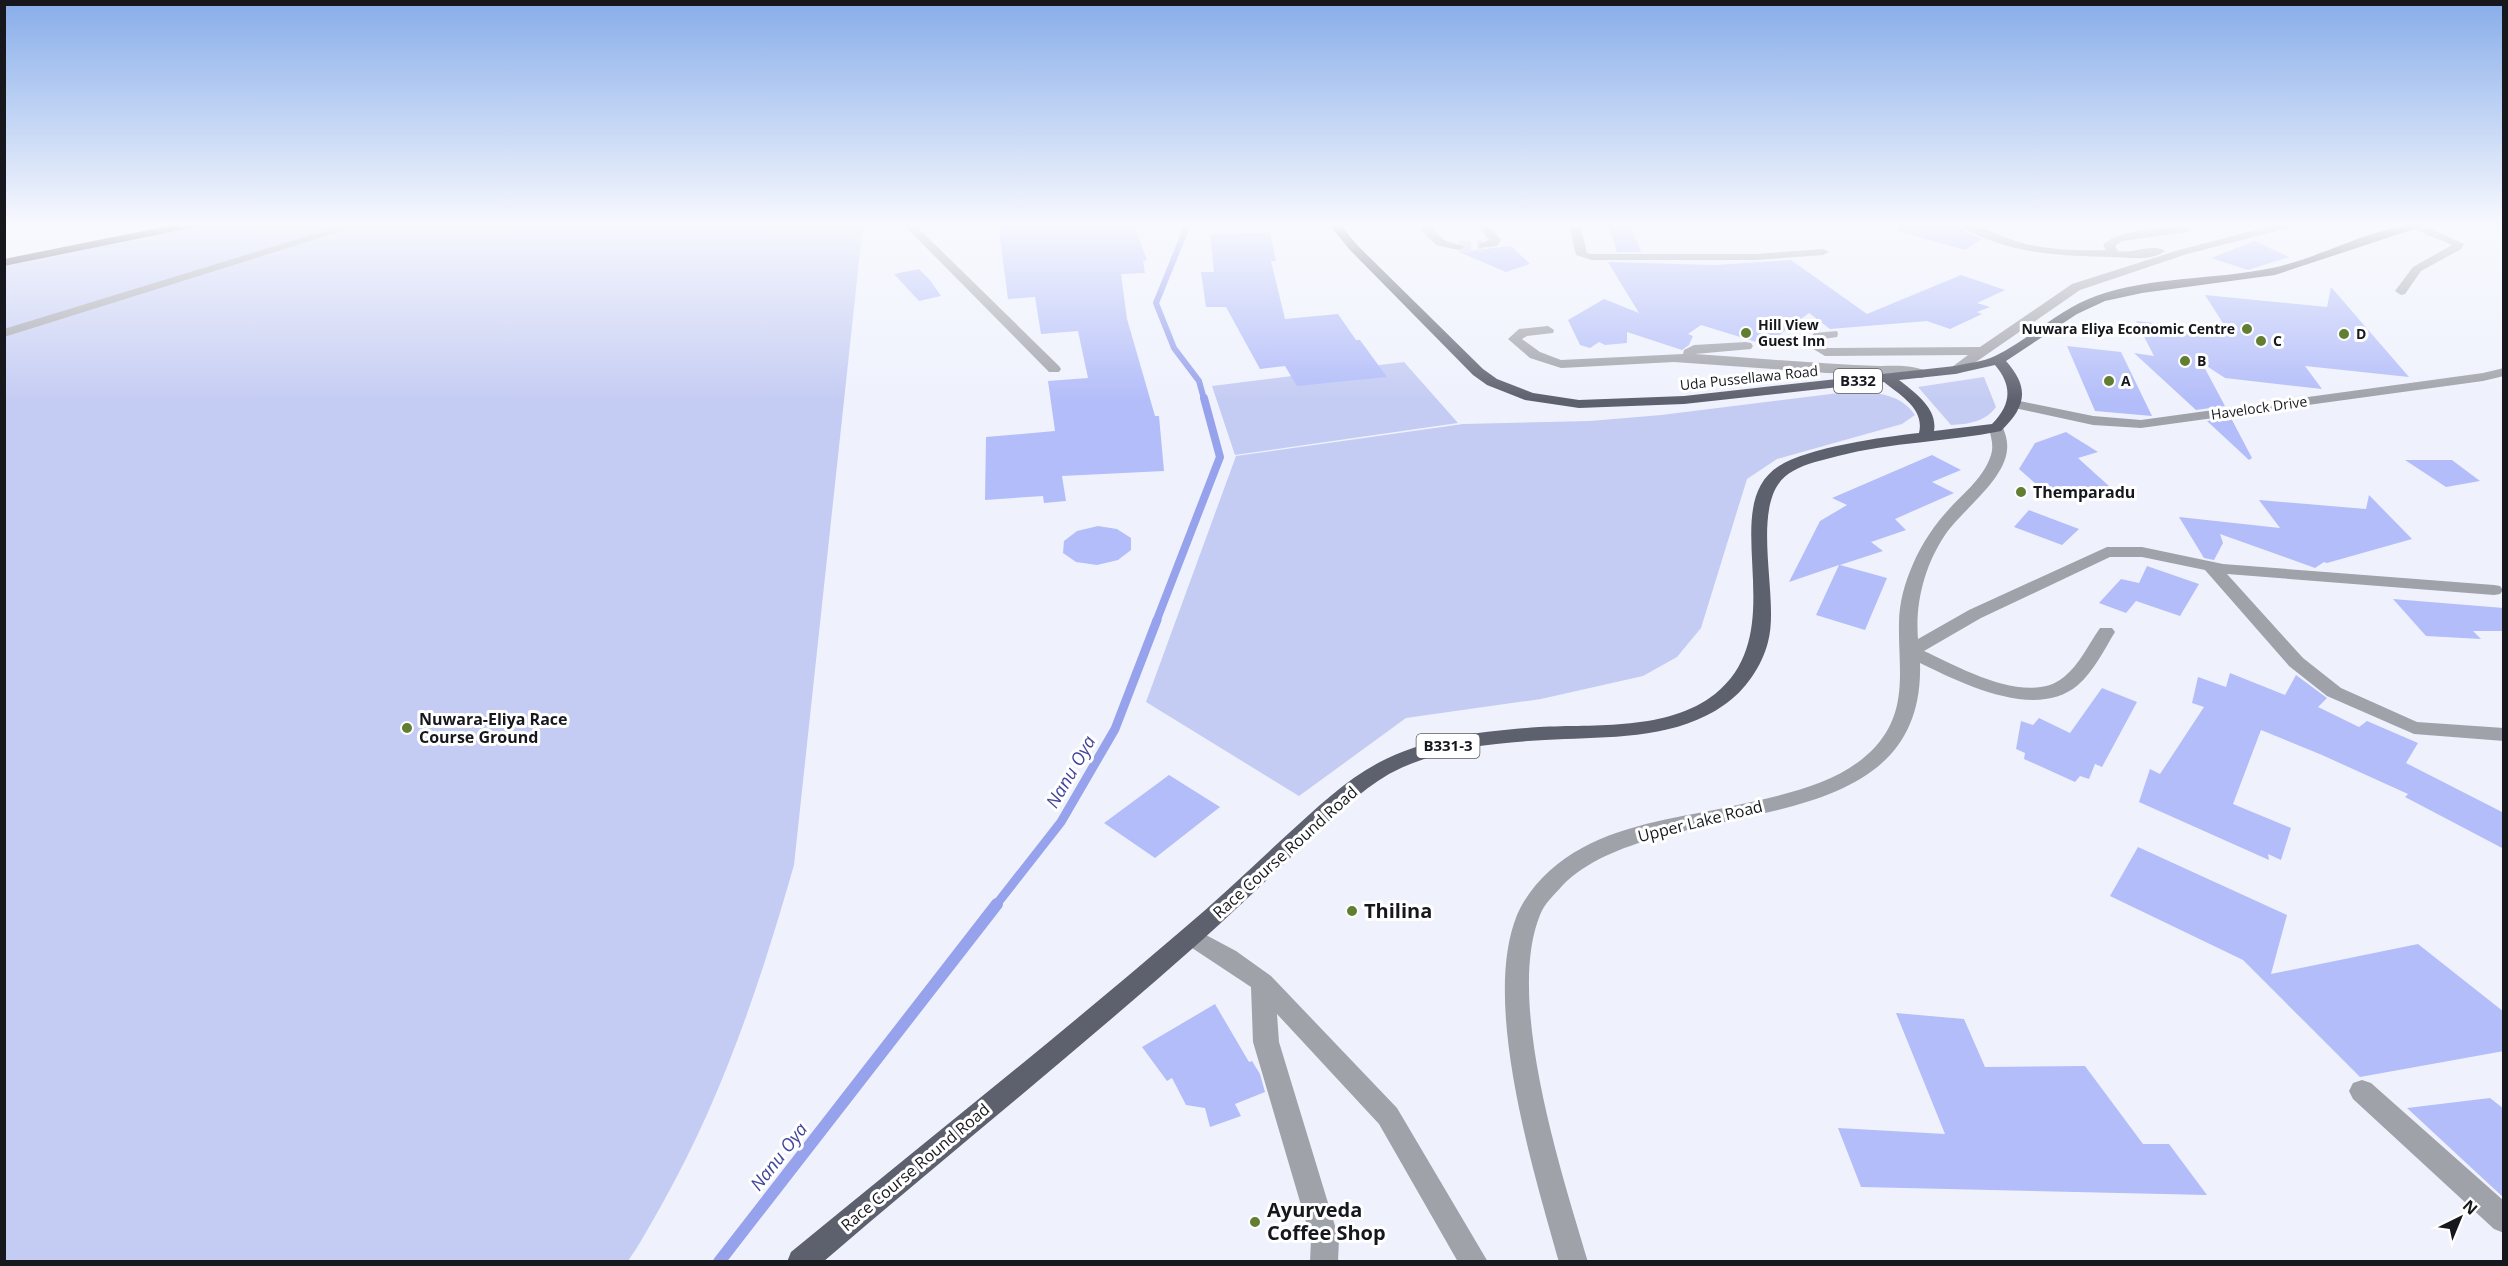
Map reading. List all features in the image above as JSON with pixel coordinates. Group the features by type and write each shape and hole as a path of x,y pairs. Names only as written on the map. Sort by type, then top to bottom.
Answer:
{"main road":[{"name":"Uda Pussellawa Road","path":"1389,283 1478,372 1501,386 1530,397 1579,404 1644,402 1955,370 1991,356 2101,298 2186,283"},
{"path":"1991,356 2013,377 2015,404 2006,420 1996,428"},
{"path":"1887,378 1926,414 1929,422 1925,436"},
{"name":"Race Course Round Road","path":"801,1262 1191,936 1332,807 1379,771 1432,749 1482,739 1600,732 1680,718 1705,709 1724,697 1751,667 1759,645 1763,624 1759,524 1762,493 1781,471 1796,463 1816,457 1875,443 1996,428"}],"street":[{"path":"4,333 167,283"},
{"path":"967,283 1054,369"},
{"path":"1832,334 1819,336 1812,344 1825,352 1991,356 2076,287 2088,283"},
{"path":"2401,291 2407,283"},
{"path":"1548,330 1524,332 1514,339 1529,354 1559,363 1591,365 1651,358 1683,358 1829,370 1900,369 1923,374"},
{"path":"1683,358 1694,349 1746,346"},
{"name":"Havelock Drive","path":"2015,404 2098,421 2141,424 2483,377 2504,372"},
{"name":"Upper Lake Road","path":"1574,1262 1548,1171 1522,1044 1518,1007 1518,971 1521,943 1528,916 1541,896 1558,877 1599,848 1645,834 1802,795 1837,783 1864,768 1880,754 1896,734 1905,713 1912,671 1908,624 1915,584 1922,564 1941,528 1984,480 1994,465 2001,444 1996,428"},
{"path":"1910,651 1975,614 2106,552 2142,552 2211,567 2494,590"},
{"path":"2211,567 2296,662 2334,692 2414,728 2504,735"},
{"path":"1910,651 1993,688 2020,693 2046,692 2066,686 2088,661 2106,632"},
{"path":"1191,936 1228,958 1263,983 1388,1116 1474,1262"},
{"path":"1263,983 1266,1042 1325,1239 1324,1262"},
{"path":"2362,1091 2504,1220"}],"shaded area":[{"name":"Nuwara-Eliya Race Course Ground","path":"5,283 857,283 794,865 753,997 721,1082 683,1165 628,1261 5,1262"},
{"path":"1404,362 1458,423 1235,455 1212,386"},
{"path":"1984,377 1996,407 1982,419 1964,424 1951,425 1918,387"},
{"path":"1855,391 1880,394 1896,399 1915,415 1902,424 1777,459 1747,479 1701,628 1677,657 1643,676 1541,699 1406,718 1299,796 1146,702 1236,456 1463,424 1590,421 1661,415"}],"building":[{"path":"902,283 932,283 941,296 919,301"},
{"path":"1006,283 1122,283 1127,319 1155,416 1159,416 1164,471 1062,476 1066,501 1044,503 1043,496 985,500 986,437 1055,431 1048,381 1088,378 1078,331 1041,334 1035,297 1008,299"},
{"path":"1203,283 1276,283 1285,319 1338,314 1387,377 1297,386 1285,366 1260,369 1226,307 1206,307"},
{"path":"1621,283 1823,283 1867,314 1942,283 1985,283 2005,290 1977,303 1990,307 1977,312 1982,314 1950,329 1927,321 1830,329 1809,313 1766,345 1701,325 1688,334 1693,336 1689,345 1682,350 1627,332 1627,343 1605,345 1599,342 1590,348 1580,345 1568,320 1604,299 1639,313"},
{"path":"2331,287 2409,377 2305,366 2322,389 2225,378 2202,363 2225,406 2196,410 2134,353 2154,356 2136,321 2228,331 2205,295 2327,307"},
{"name":"A","path":"2067,346 2121,352 2152,416 2095,411"},
{"path":"2231,418 2252,458 2249,460 2207,421"},
{"path":"2066,432 2098,452 2078,458 2120,496 2053,499 2019,469 2035,443"},
{"path":"1932,455 1961,470 1932,482 1954,493 1895,519 1906,530 1871,542 1883,551 1840,565 1887,578 1865,630 1816,615 1839,565 1789,582 1820,521 1847,505 1832,498"},
{"path":"2405,460 2452,460 2480,481 2446,487"},
{"path":"2369,495 2412,539 2324,562 2315,568 2220,534 2223,543 2214,560 2204,558 2179,517 2280,528 2259,500 2366,509"},
{"path":"2029,510 2079,529 2062,545 2014,527"},
{"path":"1098,526 1117,529 1131,538 1131,550 1118,560 1097,565 1076,562 1063,553 1064,541 1077,531"},
{"path":"2147,566 2199,584 2180,616 2136,601 2126,613 2099,603 2121,579 2139,583"},
{"path":"2393,599 2504,608 2504,631 2473,631 2481,639 2426,636"},
{"path":"2230,673 2285,695 2296,675 2327,698 2318,707 2359,727 2367,721 2418,743 2406,763 2504,813 2504,849 2405,797 2408,794 2261,730 2233,804 2291,828 2281,860 2268,854 2269,860 2139,802 2150,769 2160,774 2204,707 2192,703 2198,677 2226,687"},
{"path":"2102,688 2137,702 2102,767 2095,764 2089,779 2080,776 2075,782 2024,759 2025,753 2016,749 2021,721 2033,725 2039,718 2070,733"},
{"path":"1169,775 1220,807 1155,858 1104,823"},
{"path":"2138,847 2287,915 2271,974 2418,944 2504,1012 2504,1051 2360,1077 2243,960 2110,896"},
{"path":"1215,1004 1249,1062 1252,1061 1260,1074 1265,1092 1235,1104 1241,1116 1210,1127 1205,1108 1186,1105 1172,1078 1167,1081 1142,1047"},
{"path":"1896,1013 1964,1019 1985,1067 2085,1066 2143,1144 2169,1144 2207,1195 1861,1187 1838,1128 1945,1134"},
{"path":"2490,1098 2504,1109 2504,1198 2407,1108"}],"waterway":[{"name":"Nanu Oya","path":"1164,283 1156,303 1174,348 1199,381 1204,399"},
{"name":"Nanu Oya","path":"1156,622 1220,457 1204,398"},
{"name":"Nanu Oya","path":"996,905 1061,822 1115,729 1157,620"},
{"name":"Nanu Oya","path":"719,1262 997,904"}],"place":[{"name":"Nuwara Eliya Economic Centre","path":"2247,329"},
{"name":"Hill View Guest Inn","path":"1746,333"},
{"name":"D","path":"2344,334"},
{"name":"C","path":"2261,341"},
{"name":"B","path":"2185,361"},
{"name":"A","path":"2109,381"},
{"name":"Themparadu","path":"2021,492"},
{"name":"Nuwara-Eliya Race Course Ground","path":"407,728"},
{"name":"Thilina","path":"1352,911"},
{"name":"Ayurveda Coffee Shop","path":"1255,1222"}]}
